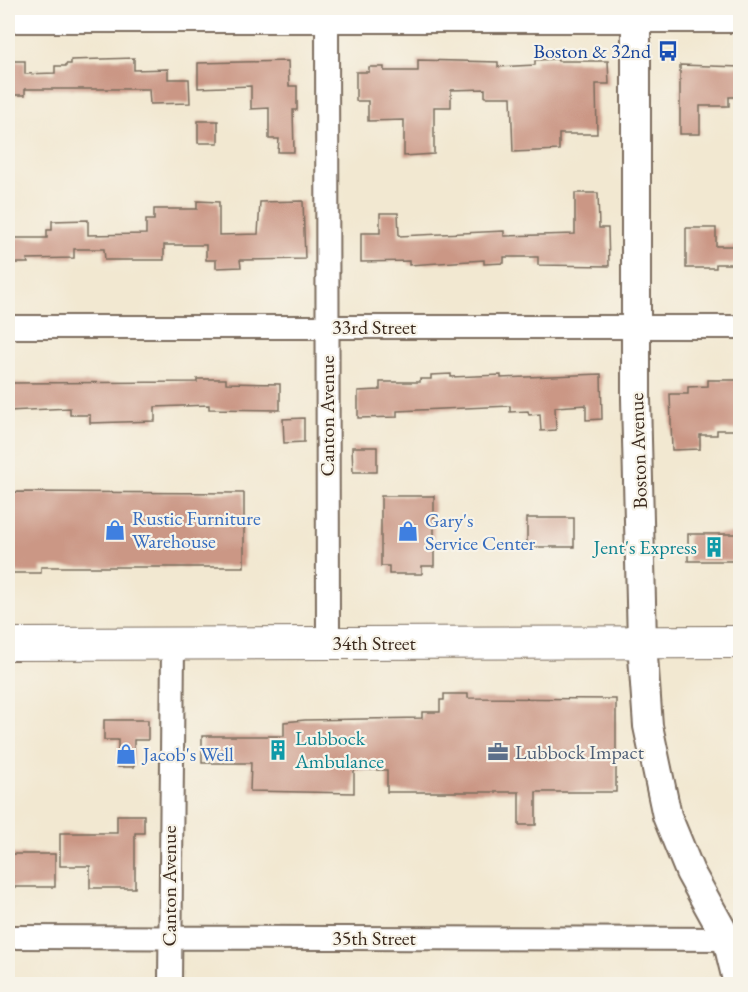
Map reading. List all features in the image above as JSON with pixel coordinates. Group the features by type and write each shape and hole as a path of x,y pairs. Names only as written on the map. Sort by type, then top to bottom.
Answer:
{"main road":[{"name":"34th Street","path":"8,644 741,642"}],"street":[{"path":"8,18 327,12 636,13 741,18"},
{"name":"Canton Avenue","path":"327,12 328,644"},
{"name":"Boston Avenue","path":"636,13 636,327 642,642 648,726 663,800 690,872 734,939 738,984"},
{"name":"33rd Street","path":"8,327 741,327"},
{"name":"Canton Avenue","path":"170,984 173,644"},
{"name":"35th Street","path":"8,937 734,939"}],"building":[{"path":"134,58 134,70 168,69 168,79 189,79 190,103 150,104 149,89 25,89 25,95 8,95 8,61 25,61 25,74 55,73 55,66 66,66 66,64 71,64 71,60"},
{"path":"557,59 558,61 608,61 609,84 596,84 597,134 559,134 559,150 513,152 511,97 485,97 485,89 451,90 451,107 434,107 434,154 404,156 404,120 368,121 368,101 356,101 356,72 369,72 369,67 384,67 384,71 418,71 418,60 498,62 498,67 535,65 535,60"},
{"path":"288,61 289,86 297,86 297,110 293,110 294,152 278,152 279,139 269,139 269,108 251,109 251,86 198,88 198,63"},
{"path":"680,65 741,67 741,97 729,97 729,106 700,106 700,134 680,134"},
{"path":"198,121 218,121 218,143 198,143"},
{"path":"575,193 598,193 599,228 608,228 609,266 538,265 538,257 504,257 504,263 484,264 484,260 409,265 409,261 361,262 361,233 380,233 380,213 398,213 399,236 504,231 504,236 575,234"},
{"path":"197,201 219,202 219,235 258,234 260,202 303,201 305,259 240,260 241,267 216,268 216,260 206,260 206,245 164,245 164,260 105,260 104,249 74,249 74,258 27,259 28,263 8,263 8,238 47,238 47,230 52,230 52,221 88,220 88,235 146,234 146,220 154,220 154,209 197,209"},
{"path":"686,228 716,228 716,246 741,246 741,264 716,264 716,268 686,268"},
{"path":"451,374 451,377 501,375 501,378 601,374 602,419 586,420 586,405 555,407 556,430 541,431 540,414 529,415 528,411 510,412 510,406 397,411 397,417 358,418 358,391 380,390 380,382 420,382 420,379 431,379 431,375"},
{"path":"197,379 226,379 226,383 280,384 280,410 209,409 209,405 155,407 155,421 90,423 90,415 70,415 70,408 8,411 8,383 197,382"},
{"path":"708,380 741,380 741,430 717,430 717,435 700,435 700,449 672,450 670,394 688,394 688,387 708,386"},
{"path":"304,418 304,442 284,443 283,419"},
{"path":"352,447 377,447 377,472 353,472"},
{"name":"Rustic Furniture Warehouse","path":"8,492 244,493 244,567 41,567 41,573 8,573"},
{"name":"Gary's Service Center","path":"381,496 434,496 434,566 422,566 422,574 389,574 389,566 381,566"},
{"path":"527,518 574,518 574,547 527,547"},
{"name":"Jent's Express","path":"688,534 741,534 741,561 688,561"},
{"name":"Lubbock Impact","path":"444,694 468,694 468,698 616,699 616,792 536,792 536,825 519,825 519,792 387,792 387,770 354,770 354,793 250,791 251,763 202,763 202,736 284,736 284,722 305,720 422,718 422,712 440,712 440,700 444,700"},
{"name":"Jacob's Well","path":"104,720 148,720 148,740 134,740 134,767 118,767 118,740 104,740"},
{"path":"117,815 144,815 144,833 135,833 135,888 90,888 90,866 60,866 60,833 117,833"},
{"path":"8,854 55,854 55,887 8,887"}],"place":[{"name":"Boston & 32nd","path":"668,51"},
{"name":"Rustic Furniture Warehouse","path":"115,530"},
{"name":"Gary's Service Center","path":"408,531"},
{"name":"Jent's Express","path":"714,547"},
{"name":"Lubbock Ambulance","path":"278,750"},
{"name":"Lubbock Impact","path":"498,752"},
{"name":"Jacob's Well","path":"126,754"}]}
